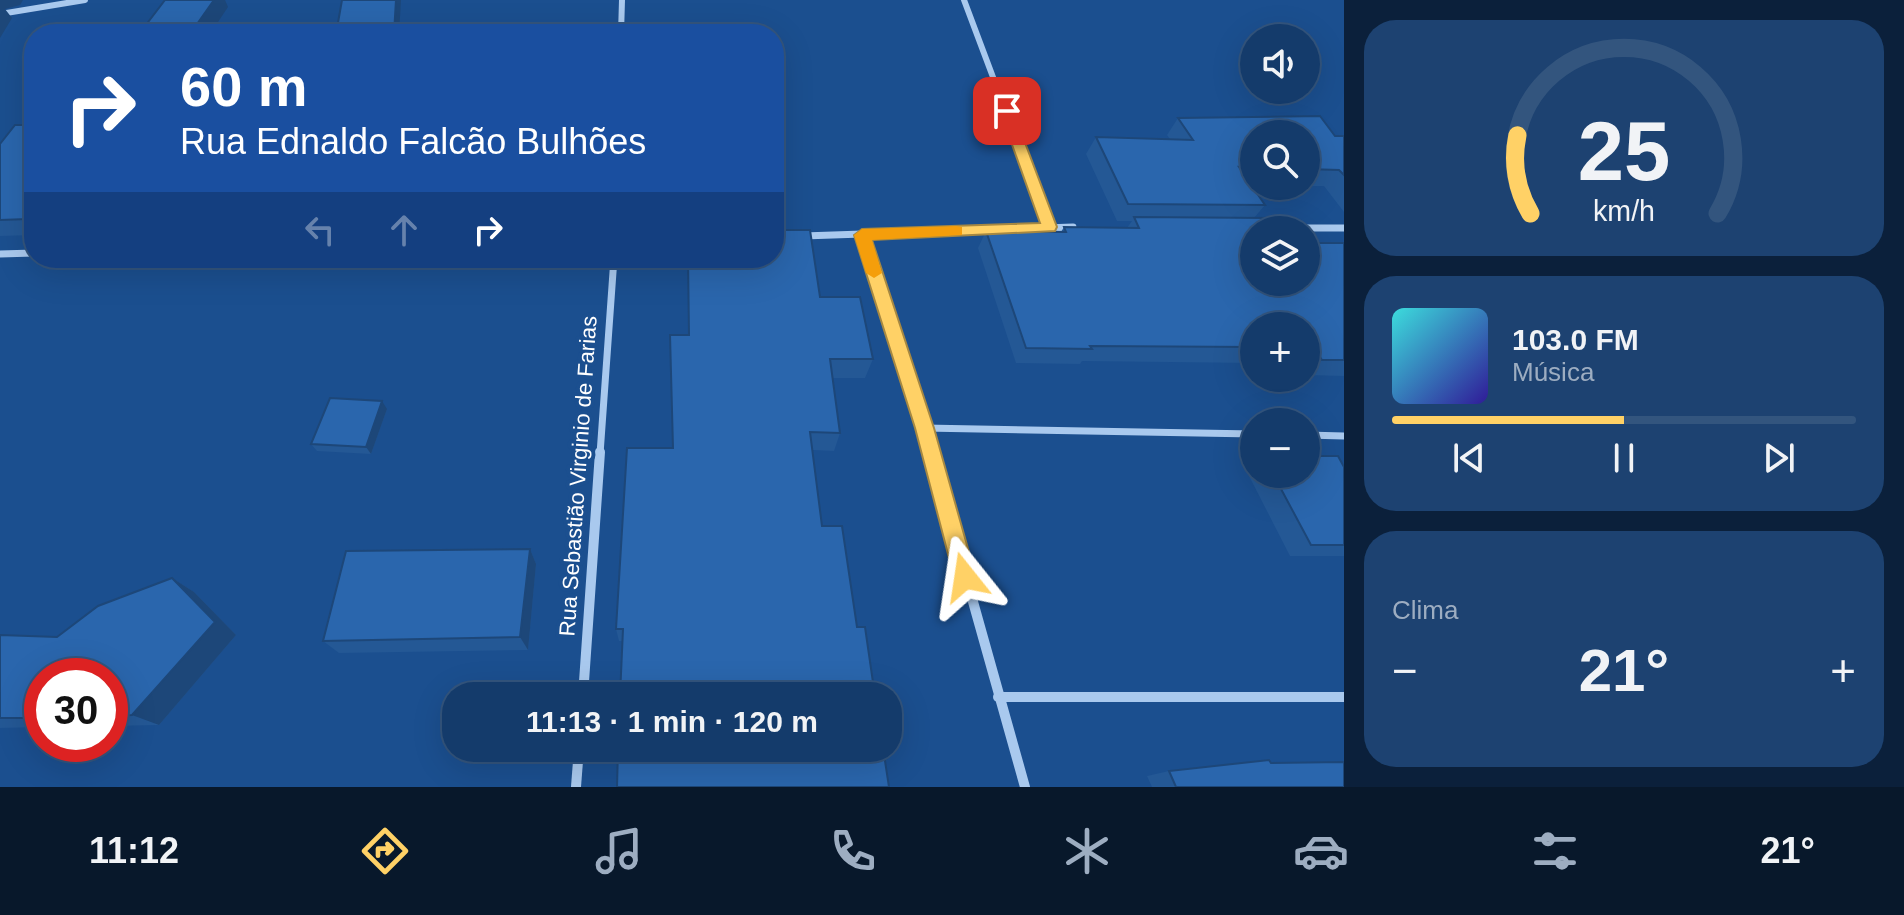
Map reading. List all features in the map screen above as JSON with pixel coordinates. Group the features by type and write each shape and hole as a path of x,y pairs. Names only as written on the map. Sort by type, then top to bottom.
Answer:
{"street":[{"path":"0,14 85,0"},
{"path":"621,24 622,0"},
{"path":"964,0 1049,227"},
{"path":"789,236 1080,228"},
{"path":"1320,228 1344,228"},
{"path":"862,235 924,428 1025,787"},
{"path":"0,254 24,253"},
{"name":"Rua Sebastião Virginio de Farias","path":"584,682 613,268"},
{"path":"924,428 1240,434"},
{"path":"1320,435 1344,436"},
{"path":"998,697 1344,697"},
{"path":"576,787 578,762"}],"building":[{"path":"165,0 214,0 197,24 147,24"},
{"path":"342,0 396,0 395,24 338,24"},
{"path":"1320,116 1335,136 1344,136 1344,175 1339,170 1320,169 1320,120 1240,120 1240,200 1262,200 1265,205 1128,204 1096,137 1193,140 1178,118"},
{"path":"15,125 24,125 24,219 0,220 0,144"},
{"path":"1134,217 1240,218 1240,296 1320,296 1320,243 1344,243 1344,360 1322,360 1320,357 1320,312 1240,312 1240,347 1026,348 986,231 1066,232 1064,227 1139,228"},
{"path":"784,230 810,230 820,297 860,297 873,359 830,359 840,433 810,432 822,526 842,526 857,627 865,627 873,682 621,682 623,629 616,629 627,448 673,448 670,335 689,335 688,268 784,268"},
{"path":"330,398 382,401 366,447 311,444"},
{"path":"1320,456 1338,456 1344,467 1344,545 1311,545 1280,488 1320,488"},
{"path":"530,549 520,637 323,641 346,551"},
{"path":"172,578 215,622 132,715 128,715 128,658 24,658 24,718 0,718 0,635 57,637 98,606"},
{"path":"1269,760 1271,763 1344,762 1344,787 1176,787 1169,771"},
{"path":"618,762 885,762 889,787 617,787"}],"slow traffic":[{"path":"874,273 862,235 956,231"}],"route":[{"path":"965,577 924,428 862,235 1049,227 1007,111"}]}
